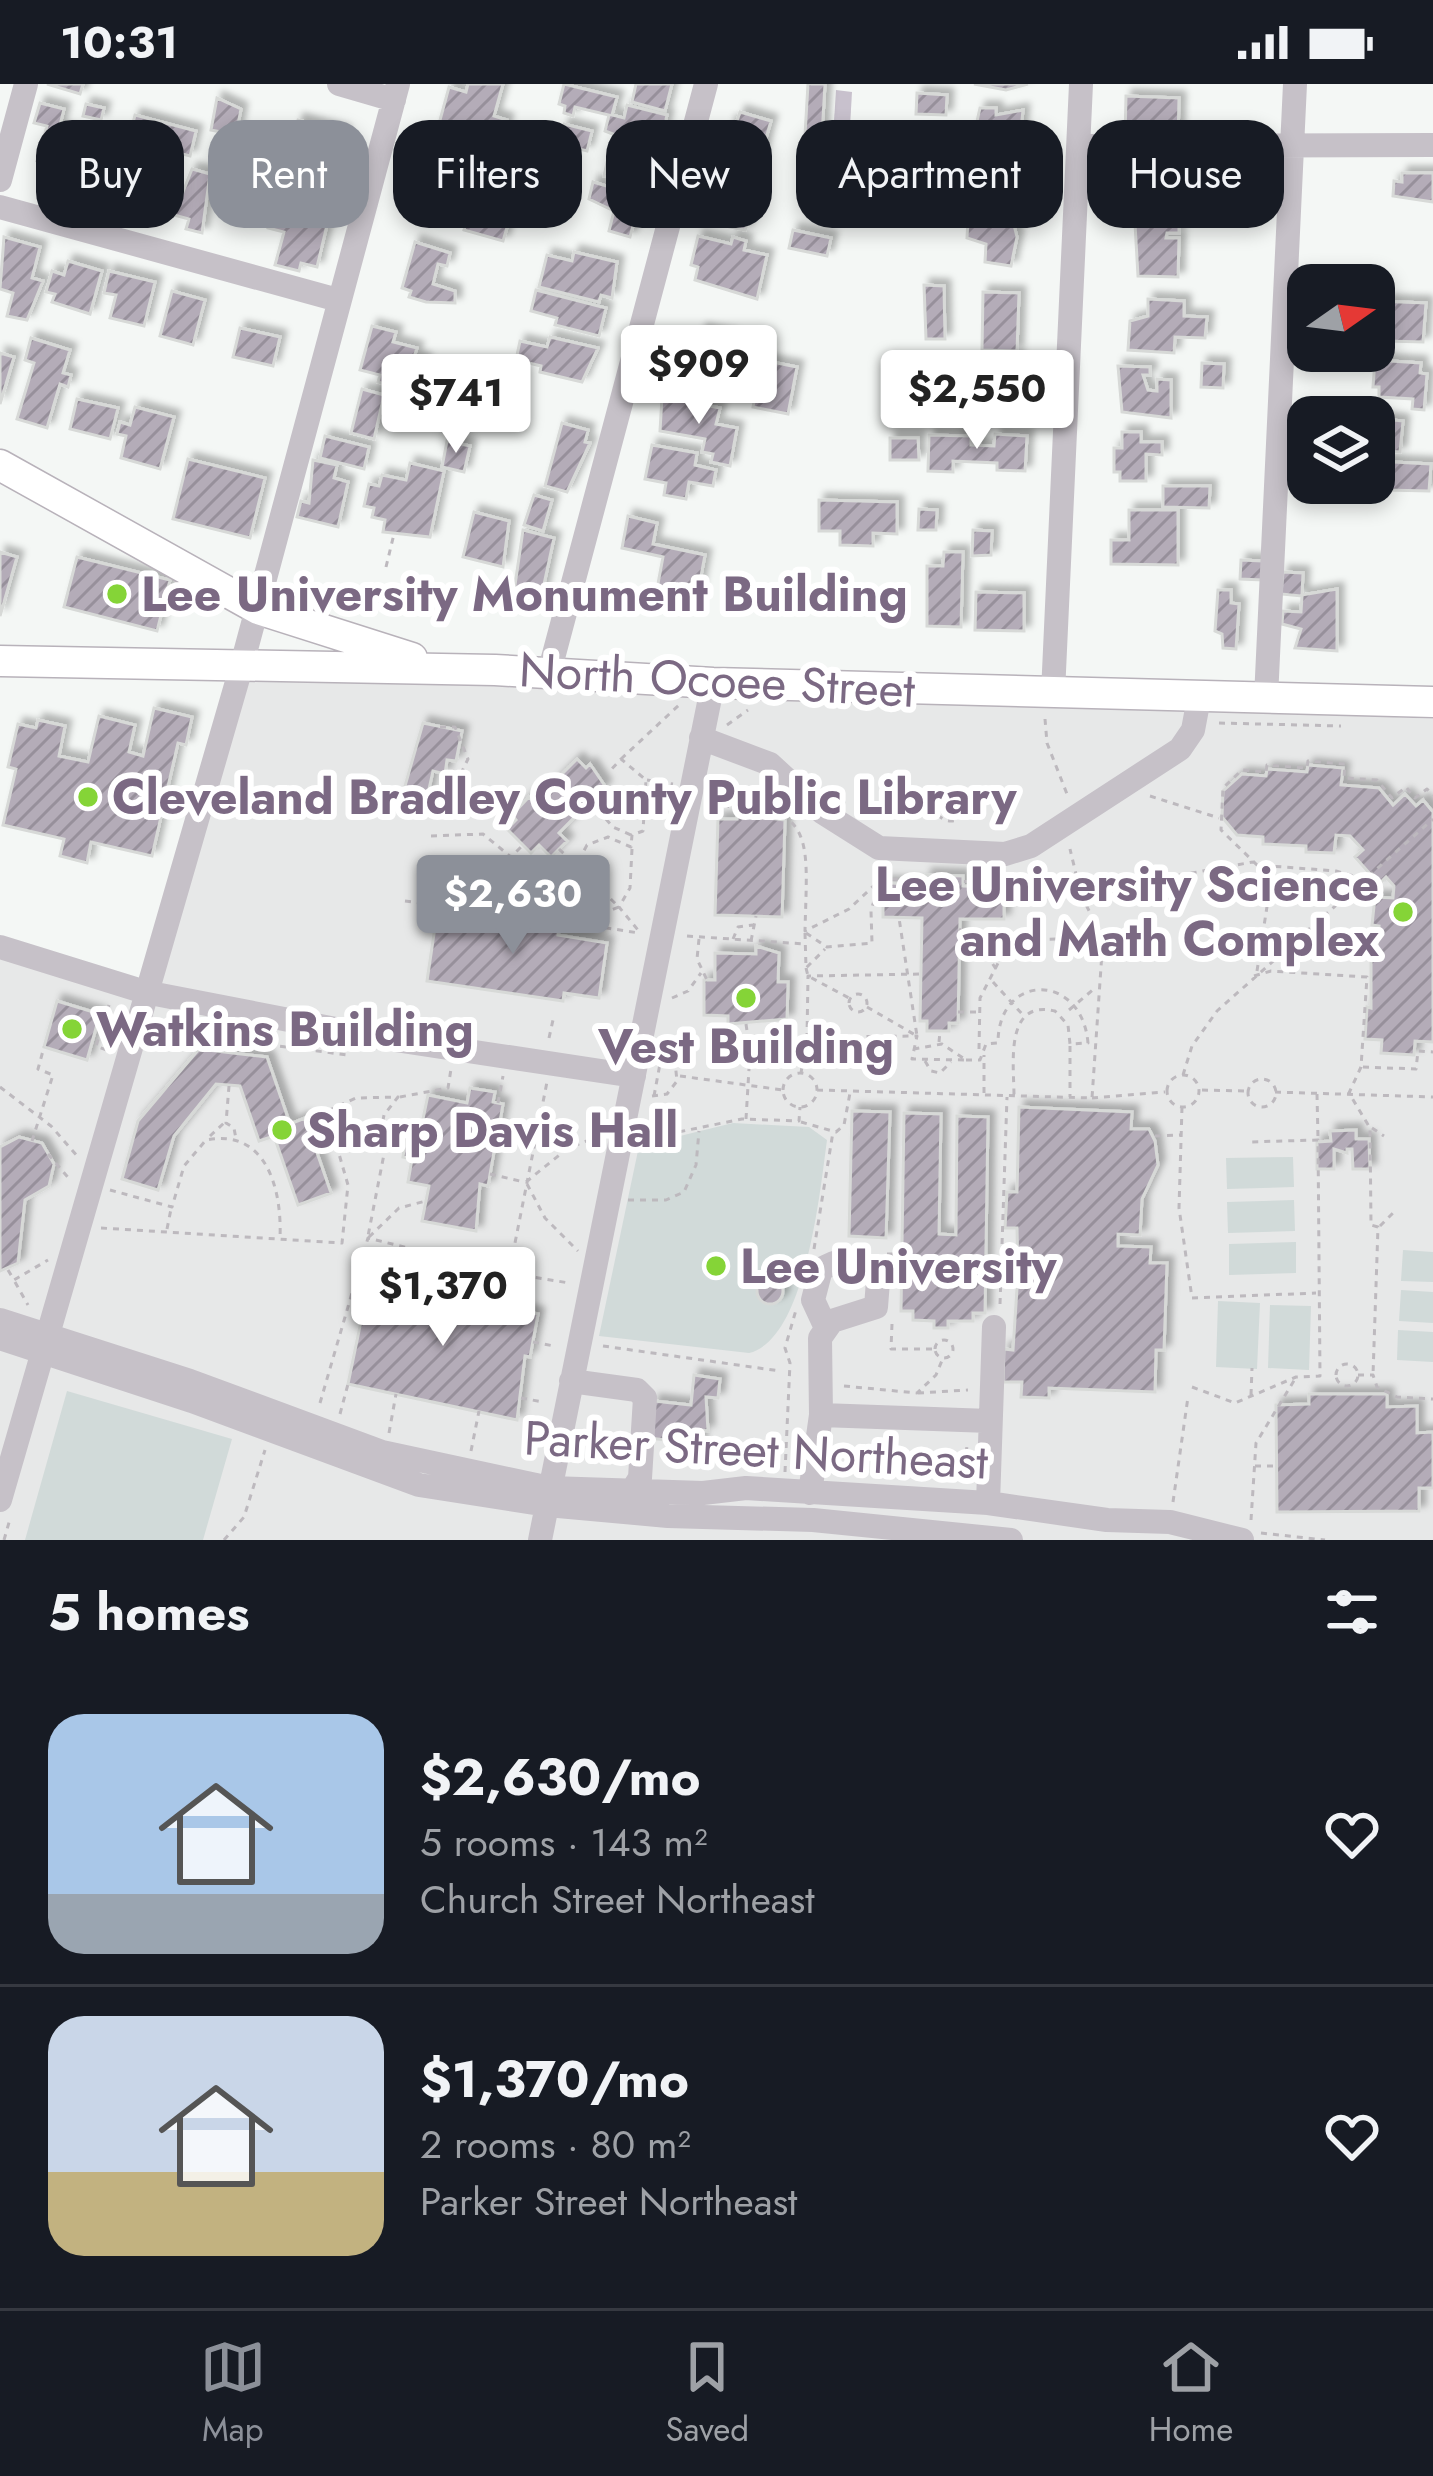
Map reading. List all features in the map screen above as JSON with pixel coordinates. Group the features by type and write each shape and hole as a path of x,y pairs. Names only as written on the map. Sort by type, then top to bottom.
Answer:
{"main road":[{"path":"0,465 257,609 407,657 495,670"},
{"name":"North Ocoee Street","path":"0,661 495,670 1197,710 1267,698 1433,702"}],"street":[{"path":"0,180 26,84"},
{"path":"0,1500 42,1336 241,668 396,92 339,84"},
{"path":"549,673 706,84"},
{"path":"1049,705 1082,84"},
{"path":"1267,698 1295,84"},
{"path":"1079,146 1433,145"},
{"path":"0,207 338,300"},
{"path":"540,1540 634,1076 711,742 712,683"},
{"path":"711,742 770,764 836,822 879,848 1005,854 1031,846 1180,749 1197,710"},
{"path":"0,947 145,992 382,1038 634,1076"},
{"name":"Parker Street Northeast","path":"0,1320 192,1400 418,1485 549,1496 668,1516 812,1530 1011,1540"},
{"path":"988,1503 994,1327"},
{"path":"810,1493 820,1415 819,1342 826,1328"},
{"name":"Parker Street Northeast","path":"0,1338 42,1336"},
{"path":"571,1381 637,1390 645,1398 640,1478 633,1489"},
{"path":"820,1415 990,1421"},
{"name":"Parker Street Northeast","path":"549,1496 633,1489 810,1493 988,1503 1246,1535"}],"path":[{"path":"386,567 394,534"},
{"path":"669,696 684,700 689,708"},
{"path":"609,772 684,700"},
{"path":"1049,705 1047,743 1067,794"},
{"path":"711,742 734,716 760,708"},
{"path":"1197,710 1345,726"},
{"path":"440,727 455,727 468,759 446,804"},
{"path":"620,759 646,779 674,785 678,767"},
{"path":"1364,880 1336,871 1257,865 1221,830 1222,788 1242,770 1266,772 1267,765 1345,764 1344,778 1377,780 1392,798 1406,787 1415,798 1426,789 1433,795"},
{"path":"570,906 604,914 619,908 630,888 632,836 644,826 646,779"},
{"path":"956,789 967,800 966,811 960,819 944,820 935,802 940,792 956,789"},
{"path":"1150,796 1185,812 1220,818"},
{"path":"704,808 708,797"},
{"path":"590,801 613,826 632,836"},
{"path":"753,806 753,814"},
{"path":"1167,1092 1170,1082 1183,1075 1202,1030 1254,976 1433,819"},
{"path":"431,836 483,834 511,857 521,848"},
{"path":"556,920 570,906 568,880 594,839 614,838 631,847"},
{"path":"559,849 641,933"},
{"path":"1070,849 1081,895 1103,938 1096,987 1092,1098"},
{"path":"1254,976 1262,960 1273,866"},
{"path":"801,1073 807,1036 805,931 826,947 872,944 873,900 881,879"},
{"path":"405,901 641,933"},
{"path":"639,948 646,912"},
{"path":"752,943 756,916"},
{"path":"899,918 917,1036 912,1059 980,1060 988,1043 1015,1044"},
{"path":"733,941 738,927 753,925"},
{"path":"959,928 979,943 996,969"},
{"path":"679,935 805,944"},
{"path":"700,937 701,973 706,980"},
{"path":"979,943 1103,938"},
{"path":"984,1095 979,1012 1010,940"},
{"path":"806,968 826,947"},
{"path":"1254,976 1271,971 1367,977 1361,1067 1349,1093"},
{"path":"664,998 688,992 701,973"},
{"path":"808,976 921,974"},
{"path":"808,976 850,999 854,1012 867,1007"},
{"path":"990,980 1024,1016"},
{"path":"1069,1010 1096,987"},
{"path":"998,1042 1000,1019 1012,1001 1046,990 1075,1005 1094,1055"},
{"path":"850,999 862,994 867,1007 917,1036"},
{"path":"108,996 94,1045 116,1057"},
{"path":"911,1009 920,1009"},
{"path":"1024,1016 1043,1009 1059,1014 1068,1025 1070,1097"},
{"path":"958,1012 979,1012"},
{"path":"994,1327 999,1326 1010,1095 1015,1044 1024,1016"},
{"path":"548,1046 553,1020"},
{"path":"746,1024 750,1051 746,1119"},
{"path":"150,1030 365,1057"},
{"path":"939,1044 940,1031"},
{"path":"750,1051 807,1036 917,1036"},
{"path":"235,1053 236,1042"},
{"path":"1070,1045 1088,1043"},
{"path":"914,1049 951,1046 966,1060"},
{"path":"32,1141 53,1075 38,1069 44,1047"},
{"path":"1361,1067 1416,1070 1418,1051 1433,1052"},
{"path":"654,1096 662,1052"},
{"path":"924,1059 929,1070 940,1073 952,1060"},
{"path":"306,1121 368,1095 398,1096 448,1088 451,1066 469,1069"},
{"path":"486,1072 504,1074 498,1103"},
{"path":"801,1073 813,1079 817,1090 812,1101 800,1107 787,1101 783,1090 789,1077 801,1073"},
{"path":"1182,1107 1194,1102 1199,1090 1195,1080 1183,1075"},
{"path":"678,1076 783,1090"},
{"path":"1199,1090 1248,1091 1262,1080 1276,1092 1433,1097"},
{"path":"501,1306 547,1081"},
{"path":"226,1123 229,1086"},
{"path":"0,1087 41,1118 83,1164 90,1142"},
{"path":"817,1090 1092,1098 1167,1092 1182,1107 1179,1208 1192,1298 1319,1293"},
{"path":"814,1251 833,1132 844,1125 850,1091"},
{"path":"1248,1091 1251,1102 1259,1107 1272,1102 1276,1092"},
{"path":"1317,1093 1320,1376"},
{"path":"1349,1093 1370,1128 1384,1136"},
{"path":"320,1411 368,1238 386,1144 379,1142 379,1133 398,1096"},
{"path":"799,1121 800,1107"},
{"path":"93,1228 342,1243 348,1185 326,1109"},
{"path":"637,1141 746,1119 799,1121 833,1132"},
{"path":"166,1232 184,1166 210,1139 215,1126 226,1123 234,1128 236,1141"},
{"path":"1370,1128 1371,1225 1378,1227"},
{"path":"624,1200 667,1200 684,1192 697,1165 699,1129"},
{"path":"1155,1136 1181,1135"},
{"path":"526,1182 568,1148 602,1136"},
{"path":"210,1139 255,1148 268,1166 280,1238"},
{"path":"1248,1142 1318,1140"},
{"path":"48,1154 76,1188 80,1176"},
{"path":"490,1174 526,1182 562,1241 580,1251 577,1267"},
{"path":"105,1189 172,1208"},
{"path":"368,1238 399,1208 426,1201"},
{"path":"1396,1210 1378,1227 1373,1375 1377,1387 1397,1397 1433,1399"},
{"path":"368,1238 427,1256 573,1284"},
{"path":"14,1280 55,1256 49,1275"},
{"path":"419,1288 427,1256"},
{"path":"8,1270 42,1336"},
{"path":"785,1475 789,1324"},
{"path":"532,1342 562,1348"},
{"path":"595,1345 780,1372"},
{"path":"917,1393 936,1375 943,1358"},
{"path":"1336,1377 1346,1364 1358,1376"},
{"path":"1251,1396 1252,1368"},
{"path":"1192,1387 1228,1402 1296,1377 1336,1377 1349,1387 1358,1376 1373,1375"},
{"path":"1246,1535 1256,1443 1296,1377"},
{"path":"338,1421 347,1384"},
{"path":"819,1384 917,1393 970,1390"},
{"path":"388,1440 396,1394"},
{"path":"1172,1510 1188,1396"},
{"path":"521,1398 550,1404"},
{"path":"470,1459 479,1412"},
{"path":"224,1540 244,1516 267,1444"},
{"path":"1253,1466 1277,1466"}],"shaded area":[{"path":"836,90 852,92 850,120 834,120"},
{"name":"Lee University","path":"241,668 713,683 1433,719 1433,1540 0,1540 0,945 145,992"},
{"path":"733,1123 809,1127 827,1140 807,1260 784,1321 768,1342 749,1353 599,1336 639,1146"},
{"path":"1293,1157 1294,1187 1227,1189 1226,1158"},
{"path":"1294,1200 1295,1231 1228,1233 1227,1202"},
{"path":"1296,1242 1296,1273 1229,1275 1229,1244"},
{"path":"1403,1250 1433,1252 1433,1282 1401,1281"},
{"path":"1401,1290 1433,1292 1433,1323 1399,1321"},
{"path":"1218,1301 1260,1303 1257,1369 1216,1367"},
{"path":"1270,1305 1311,1306 1309,1370 1268,1368"},
{"path":"1398,1330 1433,1332 1433,1362 1397,1360"},
{"path":"67,1391 232,1439 203,1540 25,1540"}],"building":[{"path":"47,84 83,84 80,94"},
{"path":"468,84 503,84 494,116 507,120 440,120 449,87 466,92"},
{"path":"564,84 617,97 612,115 624,118 627,105 667,115 666,120 608,120 609,115 575,107 573,116 559,104"},
{"path":"636,84 672,84 665,111 632,102"},
{"path":"808,84 825,84 823,120 806,120"},
{"path":"974,84 1028,84 1006,90"},
{"path":"917,93 947,95 946,115 916,114"},
{"path":"1126,96 1179,98 1178,120 1125,120"},
{"path":"217,98 241,109 239,120 213,120"},
{"path":"40,103 64,109 61,120 34,123"},
{"path":"86,104 104,108 101,120 83,116"},
{"path":"980,108 996,108 996,115 1023,110 1022,120 977,120"},
{"path":"740,112 768,120 737,120"},
{"path":"184,128 196,131 190,156 184,154"},
{"path":"582,128 592,131 587,151 582,150"},
{"path":"192,169 208,173 202,233 186,229 184,189"},
{"path":"1402,173 1433,173 1433,202 1393,196 1394,181 1402,182"},
{"path":"593,182 606,186 606,207 589,199"},
{"path":"268,228 326,228 317,267 301,263 299,271 275,265 284,232"},
{"path":"465,228 507,228 503,241"},
{"path":"610,228 632,228 630,237"},
{"path":"968,228 1015,228 1011,266 985,262 986,244 967,238"},
{"path":"1135,228 1179,228 1179,233 1167,233 1166,238 1179,238 1178,277 1138,276"},
{"path":"793,230 831,238 827,256 789,248"},
{"path":"698,236 731,244 733,237 746,241 744,250 767,255 757,299 695,280 698,267 691,265"},
{"path":"4,237 40,247 32,278 43,281 27,320 7,316 13,293 0,289"},
{"path":"415,242 450,253 447,266 438,264 433,284 455,291 455,303 426,302 409,297 411,291 402,288"},
{"path":"574,252 617,262 612,298 601,295 599,302 539,287 547,255 572,261"},
{"path":"68,261 102,271 90,314 52,302 55,294 46,292 52,271 64,275"},
{"path":"109,271 155,282 144,326 110,318 116,295 104,293"},
{"path":"924,285 944,286 945,339 926,339"},
{"path":"536,290 606,308 599,336 555,325 557,318 531,311"},
{"path":"172,291 205,300 193,345 160,336"},
{"path":"983,292 1019,293 1017,351 982,350"},
{"path":"1148,299 1184,301 1184,316 1207,317 1205,338 1175,337 1174,353 1128,350 1130,321 1148,316"},
{"path":"1395,302 1426,303 1423,342 1395,341"},
{"path":"372,326 396,332 393,342 417,348 414,357 425,360 416,393 378,382 380,375 360,370"},
{"path":"240,328 280,337 273,366 233,357"},
{"path":"701,330 731,336 725,391 689,383 687,393 667,389 672,368 665,366 668,355 695,360"},
{"path":"550,337 598,348 582,382 540,372 541,366 516,360 520,341 547,347"},
{"path":"31,338 70,350 63,373 71,375 68,387 60,384 47,428 17,419 34,363 25,360"},
{"path":"0,353 14,357 0,404"},
{"path":"1002,357 1018,357 1020,404 965,400 965,367 1002,367"},
{"path":"762,360 797,367 788,414 753,407"},
{"path":"1395,361 1421,363 1420,373 1427,374 1424,410 1412,409 1413,399 1379,396 1379,387 1373,387 1374,372 1395,372"},
{"path":"1202,363 1224,364 1223,388 1201,387"},
{"path":"1118,366 1150,367 1150,375 1143,375 1148,390 1157,391 1157,379 1171,380 1171,418 1122,412"},
{"path":"362,389 384,395 374,439 351,433"},
{"path":"662,397 720,408 716,424 737,428 730,466 711,462 713,454 702,452 705,439 660,431"},
{"path":"77,399 118,408 110,439 70,429"},
{"path":"135,407 174,417 160,469 121,458 126,436 117,434 120,422 130,425"},
{"path":"1395,420 1403,421 1400,452 1395,452"},
{"path":"562,423 588,430 585,442 590,443 567,492 545,486"},
{"path":"1122,432 1141,432 1141,442 1162,442 1162,455 1146,454 1146,481 1120,481 1120,472 1114,472 1114,448 1122,448"},
{"path":"995,434 1027,436 1025,471 997,470 997,463 953,461 953,472 928,471 929,435 971,436 971,445 994,446"},
{"path":"325,436 369,447 364,469 320,458"},
{"path":"890,438 918,438 919,460 890,460"},
{"path":"447,441 470,446 464,472 442,467"},
{"path":"652,445 697,453 695,465 716,470 713,486 689,482 686,499 664,495 666,483 645,479"},
{"path":"188,459 265,478 250,538 173,519"},
{"path":"313,460 337,465 334,478 348,482 338,527 297,517 301,501 309,503"},
{"path":"1395,462 1431,464 1429,491 1395,490"},
{"path":"410,463 444,471 430,537 383,532 385,520 372,517 374,508 364,506 369,484 379,486 382,475 406,480"},
{"path":"1163,486 1210,486 1209,508 1163,507"},
{"path":"534,495 552,500 543,531 524,525"},
{"path":"819,500 897,502 897,534 873,533 873,546 840,545 840,531 819,531"},
{"path":"919,509 937,510 936,530 918,530"},
{"path":"1129,510 1178,510 1178,565 1111,564 1111,540 1129,540"},
{"path":"474,512 509,521 503,567 463,557"},
{"path":"628,516 657,523 653,544 705,555 697,597 657,589 663,557 622,548"},
{"path":"523,530 554,538 541,598 514,592"},
{"path":"973,530 992,531 991,555 972,556"},
{"path":"0,552 17,557 0,616"},
{"path":"944,552 963,552 961,627 927,626 927,566 943,566"},
{"name":"Lee University Monument Building","path":"77,557 170,580 157,631 64,607"},
{"path":"1241,560 1263,561 1263,580 1240,579"},
{"path":"1283,572 1303,573 1302,595 1337,589 1337,651 1295,648 1301,629 1282,624 1283,611 1301,612 1302,596 1281,594"},
{"path":"1218,590 1231,590 1231,603 1239,604 1236,649 1223,648 1222,634 1215,631"},
{"path":"976,592 1024,593 1024,631 975,630"},
{"name":"Cleveland Bradley County Public Library","path":"154,708 192,717 186,745 178,743 152,856 91,842 87,863 60,856 64,839 3,825 16,769 8,767 18,724 36,728 38,720 65,726 59,756 88,762 99,716 135,725 129,752 143,756"},
{"path":"423,723 462,731 456,761 447,760 445,774 433,771 427,798 403,793"},
{"path":"577,759 586,768 590,764 605,786 559,833 567,841 551,857 539,845 531,853 507,829 516,820 512,815 529,797 534,802"},
{"name":"Lee University Science and Math Complex","path":"1308,765 1343,768 1341,785 1379,788 1393,805 1405,794 1416,806 1423,800 1433,812 1433,1042 1415,1041 1414,1055 1381,1053 1382,1040 1365,1039 1367,1007 1371,1008 1371,946 1377,947 1379,926 1372,925 1375,897 1393,898 1394,886 1386,877 1379,884 1355,857 1363,850 1350,836 1336,835 1334,853 1306,852 1306,846 1263,844 1263,837 1237,835 1222,817 1223,791 1242,774 1266,776 1267,769 1307,772"},
{"path":"737,814 785,820 782,917 715,915 718,819 737,819"},
{"path":"926,875 963,876 963,886 1004,887 1004,919 960,919 958,1023 949,1023 949,1031 927,1031 927,1021 920,1021 922,918 883,917 883,883 926,884"},
{"path":"438,907 560,925 558,935 607,943 599,998 564,993 563,1001 427,981"},
{"name":"Vest Building","path":"756,946 779,953 778,982 788,982 787,1019 728,1024 728,1016 704,1015 704,980 715,980 715,953 756,954"},
{"name":"Watkins Building","path":"57,1001 100,1014 87,1060 44,1047"},
{"name":"Sharp Davis Hall","path":"199,1049 267,1057 290,1124 305,1118 331,1193 298,1205 274,1136 259,1141 240,1086 216,1084 174,1136 158,1190 122,1179 138,1121"},
{"path":"470,1088 495,1092 493,1102 503,1104 497,1139 487,1137 485,1144 495,1146 488,1186 480,1184 476,1231 422,1221 429,1186 408,1182 412,1159 403,1157 406,1136 419,1138 428,1095 467,1103"},
{"path":"1019,1107 1132,1112 1131,1129 1149,1129 1155,1141 1158,1165 1142,1199 1140,1235 1118,1234 1118,1246 1151,1247 1150,1263 1167,1263 1164,1350 1156,1350 1155,1392 1049,1388 1049,1398 1021,1397 1022,1382 1003,1382 1004,1349 1013,1350 1018,1273 1017,1228 1005,1228 1007,1192 1017,1192"},
{"path":"852,1111 890,1112 886,1238 849,1236"},
{"path":"904,1113 941,1114 939,1234 956,1235 957,1116 988,1117 985,1313 973,1313 973,1321 948,1321 948,1328 934,1328 934,1321 913,1320 913,1311 901,1311"},
{"path":"1356,1130 1356,1139 1369,1139 1370,1169 1353,1169 1352,1149 1347,1153 1334,1149 1334,1169 1317,1169 1317,1142 1331,1141 1330,1131"},
{"path":"19,1137 42,1143 54,1164 49,1186 25,1200 18,1263 0,1271 0,1147"},
{"path":"370,1278 538,1314 530,1357 525,1356 517,1420 348,1384"},
{"path":"770,1278 783,1291 770,1304 757,1291"},
{"path":"694,1375 720,1379 718,1398 706,1397 708,1431 701,1430 700,1444 649,1438 654,1401 691,1405"},
{"path":"1309,1394 1387,1394 1387,1407 1417,1406 1417,1433 1433,1432 1433,1488 1419,1488 1419,1511 1277,1512 1276,1405 1309,1404"}],"place":[{"name":"Lee University Monument Building","path":"117,594"},
{"name":"Cleveland Bradley County Public Library","path":"88,797"},
{"name":"Lee University Science and Math Complex","path":"1403,912"},
{"name":"Vest Building","path":"746,998"},
{"name":"Watkins Building","path":"72,1029"},
{"name":"Sharp Davis Hall","path":"282,1130"},
{"name":"Lee University","path":"716,1266"}]}
